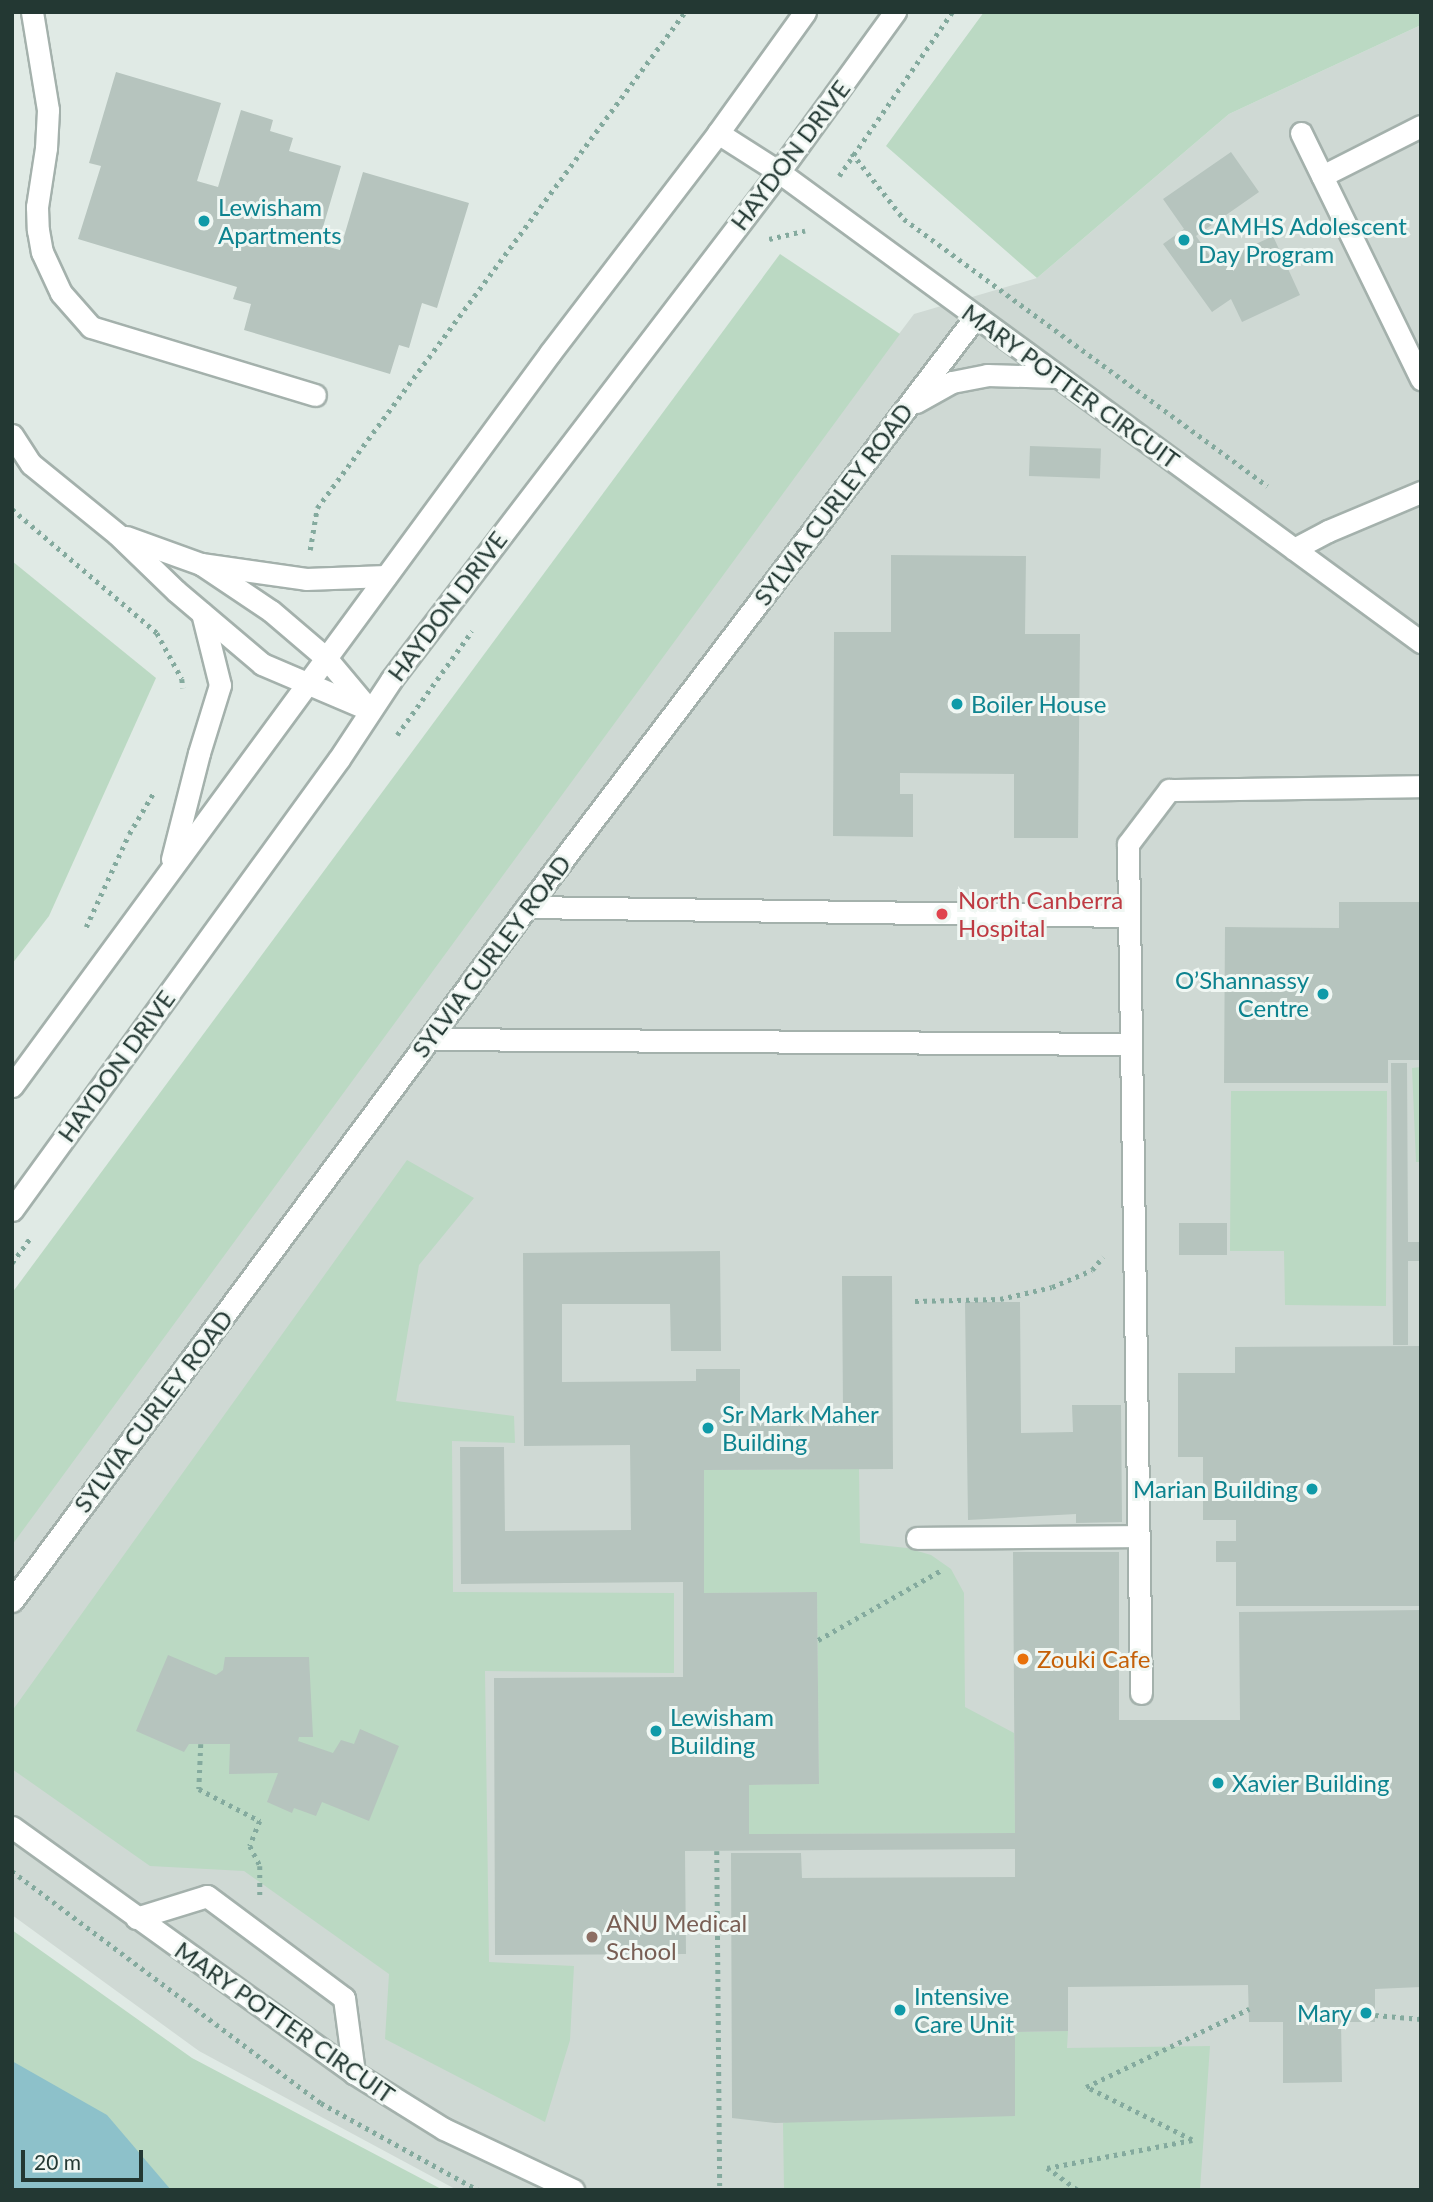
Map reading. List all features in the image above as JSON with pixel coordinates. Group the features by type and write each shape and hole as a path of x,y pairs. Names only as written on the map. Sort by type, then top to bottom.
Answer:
{"street":[{"path":"32,12 48,110 46,149 37,207 38,230 42,252 61,293 91,327 314,395"},
{"path":"12,1086 550,353 718,134 805,12"},
{"name":"HAYDON DRIVE","path":"12,1210 339,759 370,710 779,172 895,12"},
{"path":"1322,176 1421,126"},
{"name":"MARY POTTER CIRCUIT","path":"718,134 779,172 1421,642"},
{"path":"1301,134 1421,379"},
{"name":"SYLVIA CURLEY ROAD","path":"12,1601 527,907 976,316"},
{"path":"908,407 953,382 987,374 1058,377"},
{"path":"12,435 31,464 117,534 202,614 262,664 370,710"},
{"path":"1294,549 1328,531 1421,492"},
{"path":"117,534 201,564 306,579 386,576"},
{"path":"201,564 271,611 326,658 370,710"},
{"path":"169,872 199,754 220,685 202,614"},
{"path":"1141,1693 1128,844 1169,790 1421,786"},
{"path":"527,907 1129,916"},
{"path":"429,1039 1131,1044"},
{"path":"917,1538 1138,1536"},
{"name":"MARY POTTER CIRCUIT","path":"12,1827 354,2073 444,2129 573,2190"},
{"path":"136,1918 207,1896 344,1998 354,2073"}],"path":[{"path":"317,508 685,12"},
{"path":"952,12 852,153 904,219 1273,490"},
{"path":"757,241 805,231"},
{"path":"12,509 157,633 182,679 185,700"},
{"path":"388,746 478,623"},
{"path":"84,931 129,834 161,781"},
{"path":"915,1301 1000,1299 1052,1287 1092,1270 1134,1220"},
{"path":"12,1263 37,1229"},
{"path":"818,1640 950,1565"},
{"path":"201,1744 199,1789 260,1821 250,1846 260,1866 260,1899"},
{"path":"717,1852 720,2190"},
{"path":"12,1871 321,2103 478,2190"},
{"path":"1077,2190 1047,2168 1192,2140 1086,2087 1249,2009"},
{"path":"1375,2015 1421,2019"}],"shaded area":[{"name":"North Canberra Hospital","path":"1421,25 1421,2190 457,2190 199,2051 12,1915 12,1513 914,314 1037,278 1229,114"}],"green space":[{"path":"984,12 1421,12 1421,25 1229,114 1037,278 886,146"},
{"path":"780,254 900,334 12,1545 12,1293"},
{"path":"12,561 156,678 49,916 12,964"},
{"path":"1421,1067 1421,1162 1416,1162 1412,1068"},
{"path":"1231,1091 1387,1091 1386,1306 1285,1305 1284,1251 1230,1251"},
{"path":"407,1160 474,1198 419,1265 396,1401 514,1416 515,1443 452,1441 453,1592 674,1593 674,1673 485,1671 489,1962 574,1966 570,2040 545,2122 385,2039 389,1974 244,1871 150,1866 12,1769 12,1711"},
{"path":"859,1469 860,1543 907,1548 931,1555 951,1569 964,1593 965,1707 1014,1733 1015,1833 749,1834 749,1785 819,1783 817,1592 704,1593 704,1470"},
{"path":"12,1930 192,2058 443,2190 12,2190"},
{"path":"1068,2031 1067,2048 1210,2046 1200,2190 784,2190 783,2123 1015,2032"}],"water":[{"path":"12,2061 107,2115 171,2190 12,2190"}],"building":[{"name":"Lewisham Apartments","path":"116,72 221,103 197,181 218,187 241,110 273,120 270,131 293,138 289,151 341,166 318,244 340,250 363,172 469,203 437,308 422,303 409,348 399,345 390,374 244,330 251,304 233,299 237,287 78,239 101,166 89,163"},
{"name":"CAMHS Adolescent Day Program","path":"1231,152 1259,192 1196,236 1215,263 1273,236 1300,295 1242,322 1231,299 1212,312 1163,244 1184,229 1163,199"},
{"path":"1030,446 1101,448 1100,478 1029,476"},
{"name":"Boiler House","path":"891,555 1026,556 1025,634 1080,634 1078,838 1014,838 1014,774 900,773 900,794 913,794 913,837 833,836 834,632 891,632"},
{"name":"O’Shannassy Centre","path":"1339,902 1421,902 1421,1060 1388,1060 1388,1083 1224,1083 1225,927 1339,928"},
{"path":"1391,1063 1407,1063 1408,1242 1421,1242 1421,1261 1408,1261 1408,1345 1393,1345"},
{"path":"1179,1223 1227,1223 1227,1255 1179,1255"},
{"path":"720,1251 721,1351 671,1351 670,1304 562,1304 562,1382 696,1381 696,1369 740,1369 740,1411 843,1410 842,1276 892,1276 893,1469 704,1470 704,1593 817,1592 819,1784 749,1785 749,1834 1015,1833 1013,1552 1119,1552 1119,1720 1240,1720 1239,1612 1421,1610 1421,1987 1375,1989 1375,2022 1341,2022 1342,2082 1283,2083 1283,2022 1249,2022 1248,1985 1068,1987 1068,2031 1015,2032 1015,2116 775,2123 732,2118 731,1853 801,1853 802,1878 1015,1877 1015,1849 685,1851 686,1954 495,1955 494,1678 683,1677 683,1582 461,1584 460,1447 504,1447 505,1531 631,1530 630,1445 524,1446 523,1253"},
{"path":"965,1302 1020,1302 1021,1433 1073,1432 1072,1405 1121,1405 1122,1522 1076,1523 1076,1514 968,1520"},
{"name":"Marian Building","path":"1421,1346 1421,1606 1236,1606 1236,1562 1216,1562 1216,1541 1236,1541 1236,1520 1203,1520 1203,1457 1178,1457 1178,1373 1235,1373 1235,1347"},
{"path":"168,1655 216,1675 223,1670 225,1657 309,1657 313,1737 299,1737 298,1741 333,1753 341,1740 354,1744 360,1729 399,1746 369,1821 322,1802 316,1816 294,1808 292,1813 267,1802 278,1773 229,1774 230,1744 189,1744 184,1752 136,1731"}],"place":[{"name":"Lewisham Apartments","path":"204,221"},
{"name":"CAMHS Adolescent Day Program","path":"1184,240"},
{"name":"Boiler House","path":"957,704"},
{"name":"North Canberra Hospital","path":"942,914"},
{"name":"O’Shannassy Centre","path":"1323,994"},
{"name":"Sr Mark Maher Building","path":"708,1428"},
{"name":"Marian Building","path":"1312,1489"},
{"name":"Zouki Cafe","path":"1023,1659"},
{"name":"Lewisham Building","path":"656,1731"},
{"name":"Xavier Building","path":"1218,1783"},
{"name":"ANU Medical School","path":"592,1937"},
{"name":"Intensive Care Unit","path":"900,2010"},
{"name":"Mary","path":"1366,2013"}]}
